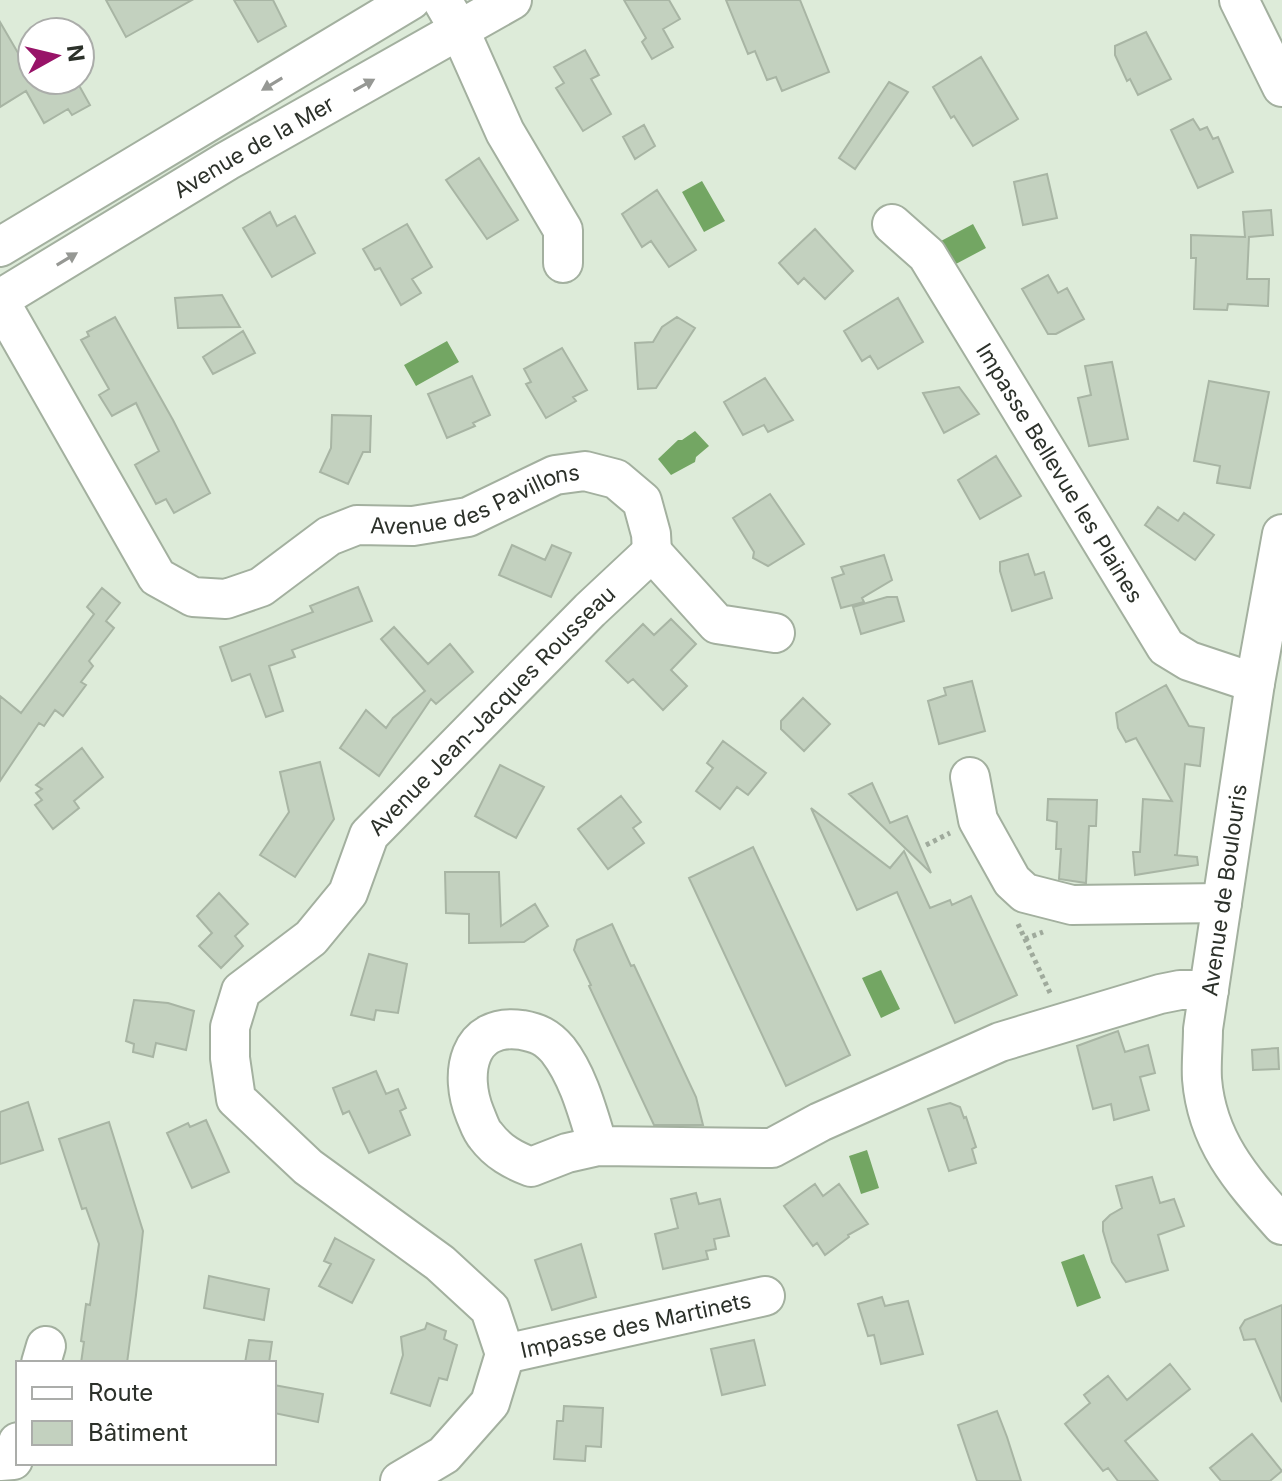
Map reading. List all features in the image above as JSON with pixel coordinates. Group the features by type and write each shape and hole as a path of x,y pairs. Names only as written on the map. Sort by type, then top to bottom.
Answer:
{"street":[{"name":"Avenue de la Mer","path":"0,247 411,0"},
{"name":"Avenue de la Mer","path":"0,301 227,161 451,15 512,0"},
{"path":"1239,0 1282,87"},
{"path":"451,15 505,132 563,230 563,263"},
{"name":"Impasse Bellevue les Plaines","path":"892,224 927,255 1166,647 1189,661 1255,683"},
{"name":"Avenue des Pavillons","path":"0,301 157,577 193,597 226,599 261,587 329,536 357,525 413,526 468,517 555,475 585,471 616,479 642,501 651,534 652,552"},
{"name":"Avenue de Boulouris","path":"1282,534 1255,683 1203,1029 1202,1080 1211,1125 1236,1173 1282,1225"},
{"path":"652,552 717,624 775,633"},
{"name":"Avenue Jean-Jacques Rousseau","path":"505,1354 490,1309 440,1263 308,1167 236,1099 230,1058 230,1027 241,991 311,938 348,893 369,835 590,610 652,552"},
{"path":"970,777 978,820 1012,881 1025,893 1072,905 1222,903"},
{"path":"598,1146 772,1148 820,1122 1000,1042 1160,994 1209,990"},
{"name":"Impasse des Martinets","path":"505,1354 765,1296"},
{"path":"400,1481 444,1455 490,1403 505,1354"},
{"path":"0,1461 13,1460 16,1449"}],"shaded area":[{"path":"702,181 725,221 704,232 682,192"},
{"path":"973,224 986,248 954,265 941,241"},
{"path":"447,341 459,362 416,386 404,365"},
{"path":"695,431 709,446 696,457 695,462 671,475 658,459 678,440"},
{"path":"881,970 900,1009 881,1018 862,978"},
{"path":"867,1150 879,1188 861,1194 849,1156"},
{"path":"1084,1254 1101,1298 1077,1307 1061,1262"}],"building":[{"path":"106,0 192,0 126,37"},
{"path":"234,0 273,0 286,26 258,42"},
{"path":"624,0 669,0 680,19 663,29 673,47 652,59 642,42 646,38"},
{"path":"726,0 800,0 829,72 782,91 776,77 767,80 755,51 748,54"},
{"path":"0,22 16,50 18,96 0,107"},
{"path":"1146,32 1171,79 1138,95 1130,79 1127,81 1115,55 1115,46"},
{"path":"585,50 599,75 591,79 611,114 583,131 556,88 564,83 554,67"},
{"path":"981,57 1018,119 973,146 954,116 951,118 933,87"},
{"path":"889,82 908,92 855,169 839,158"},
{"path":"29,96 85,96 90,105 72,115 68,109 44,123"},
{"path":"1193,119 1200,130 1207,127 1213,139 1218,137 1233,172 1198,188 1171,130"},
{"path":"644,125 655,146 635,159 623,137"},
{"path":"479,158 518,220 487,239 446,180"},
{"path":"1047,174 1057,218 1023,225 1014,182"},
{"path":"657,190 696,250 669,267 651,241 642,247 622,214"},
{"path":"1271,210 1273,235 1249,237 1247,279 1269,279 1268,306 1228,304 1227,310 1194,309 1196,258 1191,258 1191,235 1245,237 1243,212"},
{"path":"270,212 277,226 295,216 315,253 272,277 243,228"},
{"path":"407,224 432,267 412,279 421,293 401,305 380,268 375,270 363,249"},
{"path":"815,229 853,271 825,299 804,278 798,284 779,263"},
{"path":"1048,275 1058,293 1067,288 1084,319 1056,334 1048,334 1022,289"},
{"path":"222,295 240,327 178,328 175,298"},
{"path":"898,298 923,342 878,369 870,356 862,361 844,331"},
{"path":"115,317 210,493 174,513 166,499 156,504 135,465 159,451 136,403 112,416 99,395 109,389 81,340 89,336 87,332"},
{"path":"677,317 695,328 656,388 638,389 635,343 653,342 662,327"},
{"path":"243,331 255,353 213,374 203,357"},
{"path":"562,348 587,390 573,397 576,401 546,418 526,384 531,382 524,369"},
{"path":"1112,362 1128,439 1089,446 1078,398 1091,395 1085,366"},
{"path":"472,376 490,415 473,423 475,426 447,438 428,394"},
{"path":"765,378 793,420 768,432 764,425 743,435 724,402"},
{"path":"1209,381 1269,392 1250,488 1217,483 1220,466 1194,461"},
{"path":"959,387 979,414 944,433 923,393"},
{"path":"332,415 371,416 370,452 363,452 348,484 320,472 331,448"},
{"path":"996,456 1021,496 980,519 958,480"},
{"path":"770,494 804,544 768,566 753,558 754,552 733,518"},
{"path":"1158,507 1178,521 1184,513 1214,535 1195,560 1145,525"},
{"path":"512,545 545,560 552,545 571,553 551,597 499,575"},
{"path":"1028,554 1035,575 1044,572 1052,598 1012,611 1000,562"},
{"path":"884,555 892,580 862,598 864,602 841,608 832,578 844,574 841,567"},
{"path":"358,587 372,621 292,650 295,657 269,666 283,711 266,717 250,674 232,681 220,647 313,612 310,606"},
{"path":"102,588 120,603 106,621 114,628 89,661 93,666 81,682 86,685 63,716 55,710 44,726 39,723 0,781 0,696 21,713 94,614 87,607"},
{"path":"897,597 904,621 861,634 853,607"},
{"path":"671,619 696,644 671,670 687,686 663,710 633,679 628,683 606,661 643,624 654,635"},
{"path":"394,627 428,664 450,644 473,672 436,704 431,699 379,776 340,748 366,710 386,728 393,718 425,691 381,639"},
{"path":"972,681 985,731 939,744 928,701 946,695 944,688"},
{"path":"1166,685 1189,726 1204,728 1200,766 1185,764 1177,855 1174,855 1197,857 1198,865 1135,875 1133,852 1140,852 1143,799 1172,801 1136,738 1126,742 1118,728 1116,713"},
{"path":"803,698 830,724 804,751 781,729 781,721"},
{"path":"723,741 766,773 748,795 737,787 720,809 696,791 713,768 707,763"},
{"path":"82,748 103,777 74,801 79,808 53,829 35,805 42,800 36,793 42,789 36,785"},
{"path":"320,762 334,819 295,877 260,855 289,812 280,772"},
{"path":"500,765 544,787 516,838 475,816"},
{"path":"872,783 890,823 907,816 931,873 849,794"},
{"path":"621,796 641,822 633,828 644,843 608,869 578,829"},
{"path":"1048,799 1097,800 1096,826 1089,826 1086,883 1059,879 1061,849 1056,849 1057,822 1047,820"},
{"path":"811,808 890,868 904,851 930,908 950,900 952,905 971,896 1017,995 955,1023 897,892 857,910"},
{"path":"753,847 850,1055 786,1086 689,878"},
{"path":"445,872 499,872 501,926 535,904 548,926 524,942 469,943 469,914 446,913"},
{"path":"219,893 248,924 235,936 243,946 221,968 199,946 212,933 197,916"},
{"path":"612,924 696,1097 703,1125 654,1125 589,986 574,950 577,940"},
{"path":"369,954 407,964 398,1013 376,1010 374,1020 351,1015"},
{"path":"134,1000 168,1003 194,1011 186,1050 156,1043 153,1057 133,1052 134,1044 126,1041"},
{"path":"1118,1031 1125,1052 1148,1045 1155,1073 1140,1077 1149,1110 1114,1120 1111,1104 1093,1109 1077,1046"},
{"path":"1278,1048 1279,1069 1253,1070 1252,1050"},
{"path":"376,1071 386,1094 398,1089 406,1108 400,1111 410,1135 369,1153 349,1111 343,1114 333,1088"},
{"path":"28,1102 43,1150 0,1164 0,1112"},
{"path":"950,1103 960,1107 966,1117 976,1147 972,1149 976,1163 949,1171 928,1109"},
{"path":"206,1120 229,1172 192,1188 167,1133 188,1123 190,1127"},
{"path":"109,1122 143,1231 127,1361 81,1361 86,1304 90,1305 99,1244 86,1208 82,1209 59,1139"},
{"path":"1152,1177 1160,1203 1174,1199 1184,1226 1158,1235 1168,1270 1126,1282 1112,1262 1103,1222 1122,1208 1116,1186"},
{"path":"815,1184 823,1196 839,1184 868,1224 848,1235 825,1255 817,1243 813,1246 784,1206"},
{"path":"696,1193 699,1204 720,1199 729,1236 714,1239 716,1249 706,1251 708,1259 663,1269 655,1234 678,1228 671,1199"},
{"path":"335,1238 374,1260 352,1303 319,1286 331,1264 324,1261"},
{"path":"581,1244 596,1297 552,1310 535,1260"},
{"path":"209,1276 269,1289 264,1320 204,1308"},
{"path":"882,1297 885,1306 908,1301 923,1354 881,1364 874,1335 868,1336 858,1304"},
{"path":"1282,1305 1282,1402 1255,1339 1244,1340 1240,1328 1245,1320"},
{"path":"427,1323 446,1331 444,1339 457,1345 447,1380 439,1378 430,1406 391,1393 403,1355 401,1337 425,1329"},
{"path":"249,1340 272,1342 269,1361 245,1361"},
{"path":"754,1340 765,1385 722,1395 711,1349"},
{"path":"1170,1364 1190,1389 1125,1441 1158,1481 1118,1481 1108,1468 1103,1471 1065,1424 1090,1403 1084,1395 1108,1376 1127,1400"},
{"path":"276,1385 323,1394 318,1422 276,1413"},
{"path":"564,1406 603,1408 601,1447 586,1446 585,1461 554,1459 557,1421 563,1421"},
{"path":"997,1411 1021,1481 977,1481 958,1425"},
{"path":"1252,1434 1282,1471 1270,1481 1221,1481 1210,1468"}]}
